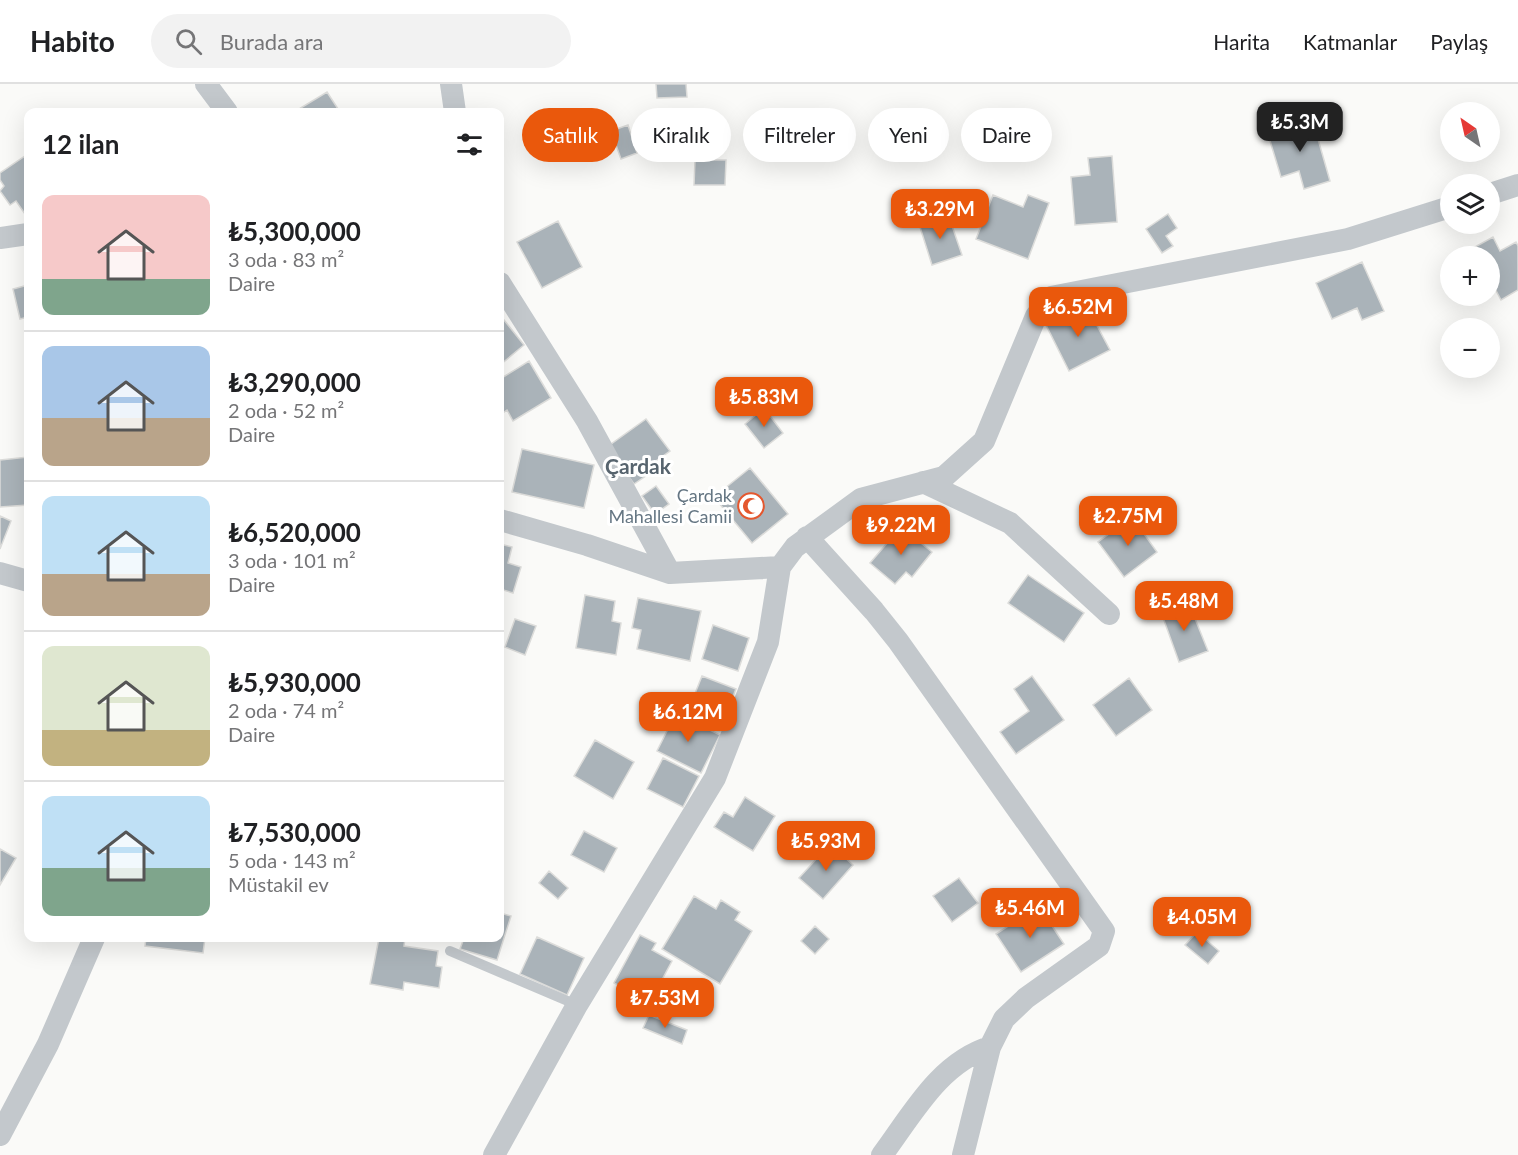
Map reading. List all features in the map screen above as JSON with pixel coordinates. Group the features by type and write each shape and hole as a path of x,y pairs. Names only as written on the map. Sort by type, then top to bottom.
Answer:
{"street":[{"path":"206,84 224,108"},
{"path":"451,84 454,108"},
{"path":"1500,191 1518,185"},
{"path":"494,1155 577,1005 715,778 768,642 780,567 795,547 861,499 944,477 984,441 1036,316 1051,297 1348,239 1440,210"},
{"path":"0,238 24,235"},
{"path":"504,289 587,421 670,573"},
{"path":"923,482 1010,523 1109,614"},
{"path":"504,521 587,545 670,573 780,567"},
{"path":"807,537 898,640 1104,931 1099,946 1026,998 1004,1019 990,1047 963,1155"},
{"path":"0,573 24,580"},
{"path":"0,1135 48,1044 92,942"},
{"path":"882,1155 941,1077 975,1052 990,1047"}],"lane":[{"path":"450,951 577,1005"}],"building":[{"path":"656,84 686,84 687,97 657,98"},
{"path":"327,92 337,108 301,108"},
{"path":"1312,118 1330,181 1304,189 1299,171 1281,177 1267,131"},
{"path":"628,125 631,134 631,155 621,159 619,153 619,128"},
{"path":"1112,156 1117,222 1075,225 1071,177 1090,175 1088,158"},
{"path":"24,157 24,213 16,201 10,205 0,191 4,186 0,180 0,173"},
{"path":"695,162 726,162 725,185 694,185"},
{"path":"993,195 1023,207 1028,195 1049,203 1028,259 976,239"},
{"path":"948,214 962,255 932,265 919,224"},
{"path":"1168,214 1177,228 1166,236 1173,246 1162,253 1146,229"},
{"path":"558,221 582,267 542,288 517,242"},
{"path":"1493,237 1498,246 1477,246"},
{"path":"1516,242 1518,246 1518,290 1501,300 1500,251"},
{"path":"1362,262 1384,311 1362,320 1357,308 1332,319 1316,283"},
{"path":"24,286 24,318 20,319 13,289"},
{"path":"1086,305 1110,350 1069,371 1046,325"},
{"path":"504,320 524,345 504,362"},
{"path":"529,361 551,398 513,421 507,410 504,412 504,377"},
{"path":"764,408 783,433 764,448 745,424"},
{"path":"646,419 670,451 649,466 653,471 634,484 607,447"},
{"path":"522,449 594,465 584,508 512,492"},
{"path":"24,457 24,505 0,507 0,460"},
{"name":"Çardak Mahallesi Camii","path":"750,468 788,514 752,543 714,497"},
{"path":"656,486 669,504 655,514 642,496"},
{"path":"0,516 11,521 0,549"},
{"path":"1132,517 1157,552 1124,577 1098,542"},
{"path":"901,527 932,552 912,577 906,572 895,584 870,563"},
{"path":"504,545 512,547 508,563 521,567 513,593 504,590"},
{"path":"1028,575 1084,613 1064,642 1008,603"},
{"path":"585,595 615,601 612,621 621,623 616,655 576,648"},
{"path":"638,598 701,611 690,661 637,649 641,630 632,628"},
{"path":"1188,601 1208,651 1179,662 1161,612"},
{"path":"515,619 536,626 525,655 505,647"},
{"path":"713,625 749,638 738,671 702,659"},
{"path":"702,676 736,689 719,729 686,716"},
{"path":"1032,676 1064,720 1016,754 1000,732 1029,711 1014,689"},
{"path":"1129,678 1152,710 1116,736 1093,705"},
{"path":"676,713 720,735 701,773 657,751"},
{"path":"595,740 634,762 613,799 574,776"},
{"path":"663,758 699,776 683,807 647,789"},
{"path":"745,797 775,816 753,851 714,827 724,812 733,817"},
{"path":"584,831 617,848 604,872 571,855"},
{"path":"830,844 853,865 823,899 799,878"},
{"path":"0,849 16,858 0,885"},
{"path":"549,871 568,888 558,899 539,883"},
{"path":"959,878 978,903 952,922 933,896"},
{"path":"694,896 716,909 721,900 740,912 735,920 752,931 720,984 662,949"},
{"path":"1039,906 1064,944 1021,972 996,934"},
{"path":"504,914 511,916 504,938"},
{"path":"815,926 829,939 815,954 801,941"},
{"path":"1197,932 1219,951 1208,964 1185,945"},
{"path":"640,935 656,943 652,950 672,961 650,1002 614,983"},
{"path":"537,937 584,958 567,995 520,974"},
{"path":"146,942 204,942 203,953 145,946"},
{"path":"378,942 404,942 404,946 438,951 436,966 442,967 439,988 404,982 403,990 370,984"},
{"path":"463,942 503,942 497,960 460,949"},
{"path":"649,1015 687,1030 682,1044 643,1028"}],"place":[{"name":"Çardak Mahallesi Camii","path":"751,506"}],"district":[{"name":"Çardak","path":"638,467"}]}
